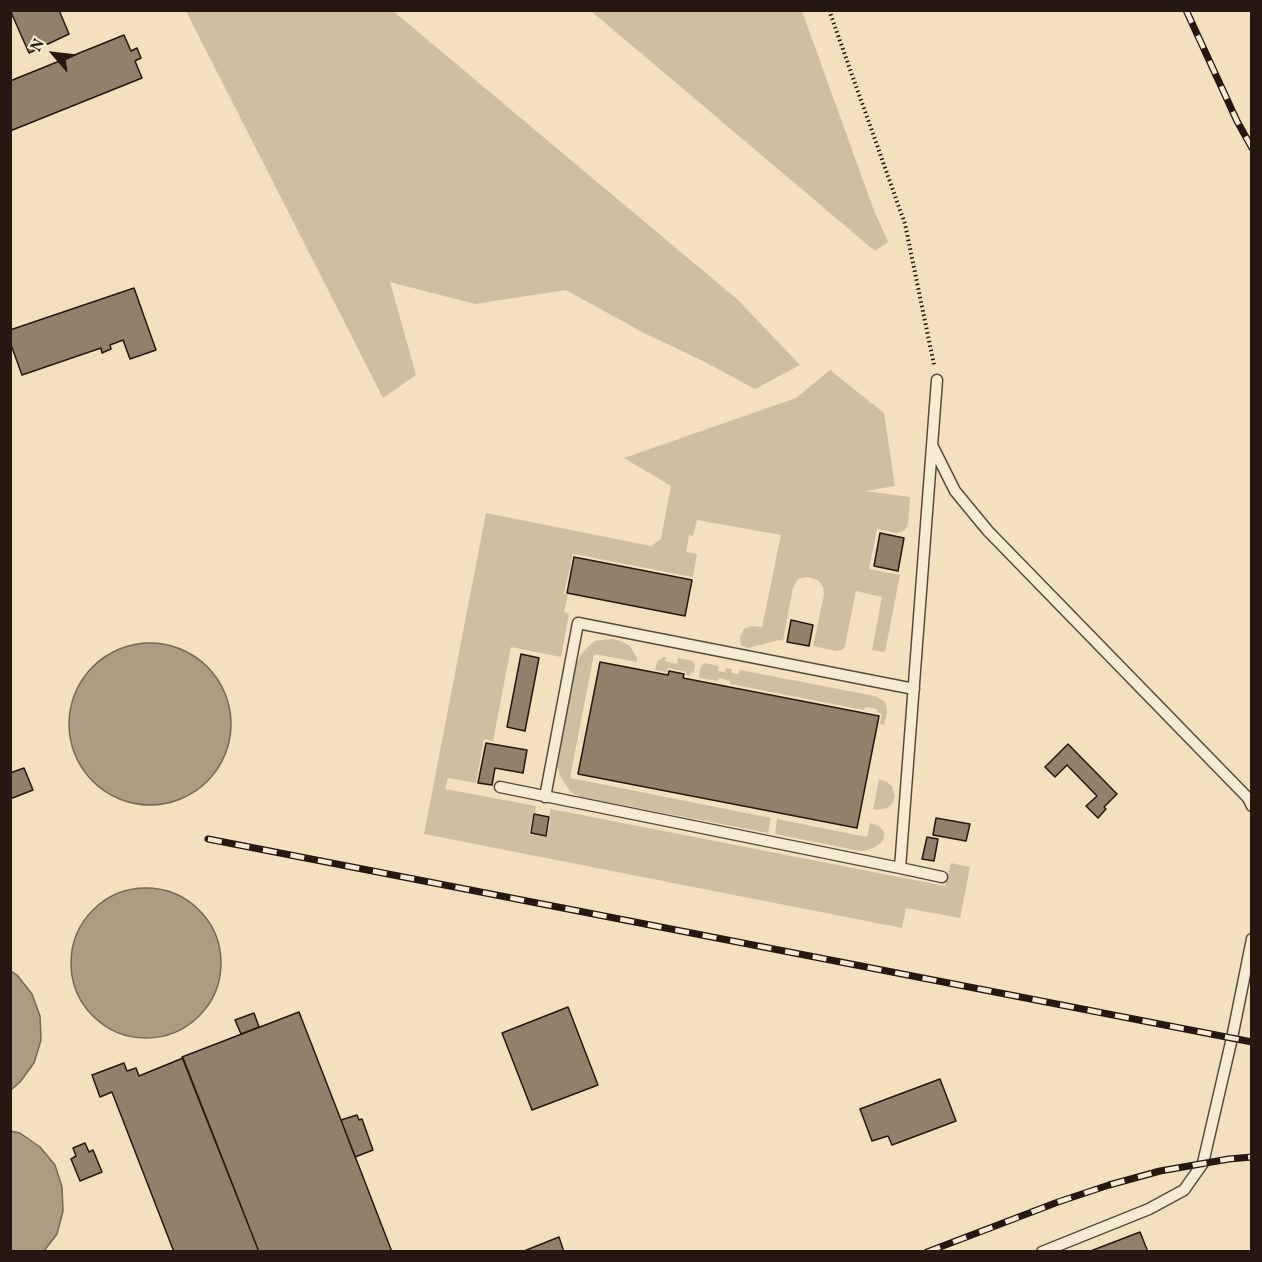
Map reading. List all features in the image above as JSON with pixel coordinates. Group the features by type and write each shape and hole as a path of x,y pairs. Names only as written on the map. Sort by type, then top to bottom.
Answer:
{"lane":[{"path":"900,868 937,380"},
{"path":"932,446 955,491 988,531 1248,798 1251,806"},
{"path":"544,797 578,623 914,689"},
{"path":"500,787 942,877"},
{"path":"1042,1251 1149,1209 1184,1190 1203,1163 1232,1038 1251,939"}],"path":[{"path":"830,10 905,224 937,380"}],"shaded area":[{"path":"186,11 393,11 738,300 800,365 755,389 642,332 566,290 475,304 390,282 416,375 383,398"},
{"path":"591,11 802,11 873,208 888,242 875,251"},
{"path":"830,370 884,413 895,486 865,491 910,497 908,524 905,530 897,533 877,529 869,569 900,575 885,652 872,650 882,597 856,591 845,646 842,650 836,651 813,646 824,595 819,581 806,577 798,579 793,587 783,641 748,648 741,645 740,637 744,629 751,626 762,627 781,535 697,520 693,536 689,535 686,552 697,554 693,577 573,554 564,594 568,595 564,612 569,614 561,657 511,647 493,741 484,739 476,783 448,778 445,789 536,806 529,834 547,837 551,809 945,886 951,863 970,867 960,918 906,908 902,928 424,834 486,513 651,546 661,539 671,486 624,458 796,398"},
{"path":"612,639 630,646 637,662 594,654 570,778 771,818 768,833 581,797 571,792 560,776 557,765 576,664 581,654 595,641"},
{"path":"150,643 166,644 181,649 208,666 225,693 230,708 230,740 225,755 208,782 181,799 166,804 150,805 134,804 119,799 92,782 75,755 70,740 69,724 70,708 75,693 92,666 119,649 134,644"},
{"path":"666,657 665,661 677,664 678,658 693,661 694,673 691,672 690,676 686,675 686,672 668,668 667,672 655,670 657,662"},
{"path":"704,663 719,666 718,671 725,672 726,668 732,669 731,673 738,674 740,670 875,696 886,704 884,725 880,724 882,714 877,712 877,709 865,707 864,710 730,684 730,681 719,678 718,681 699,678 701,666"},
{"path":"879,779 892,786 895,797 887,808 878,810 873,809"},
{"path":"777,819 867,837 870,823 879,826 884,832 884,838 873,848 860,851 775,834"},
{"path":"146,888 175,894 199,910 215,934 221,963 215,992 199,1016 175,1032 146,1038 117,1032 93,1016 77,992 71,963 77,934 93,910 117,894"},
{"path":"11,971 32,994 40,1016 41,1040 34,1063 11,1090"},
{"path":"10,1131 20,1133 40,1147 55,1165 62,1187 63,1211 57,1234 44,1251 11,1251"}],"building":[{"path":"10,10 59,10 69,34 29,53"},
{"path":"124,35 131,51 137,48 141,58 135,61 142,78 10,131 10,81"},
{"path":"134,288 156,350 130,359 123,340 110,345 111,349 102,353 101,348 22,375 10,342 10,330"},
{"path":"880,533 904,538 898,571 874,566"},
{"path":"574,557 692,580 685,616 567,593"},
{"path":"791,620 813,625 809,646 787,642"},
{"path":"521,654 539,658 525,731 507,727"},
{"path":"600,662 668,675 669,671 684,674 683,678 879,716 857,828 578,774"},
{"path":"486,743 527,750 523,773 495,768 492,785 478,783"},
{"path":"1068,744 1117,794 1104,807 1106,809 1098,818 1086,806 1097,796 1067,765 1055,777 1045,767"},
{"path":"24,768 33,790 10,799 10,773"},
{"path":"534,814 549,817 546,836 531,833"},
{"path":"936,818 970,824 966,841 933,835"},
{"path":"927,837 938,839 934,861 922,859"},
{"path":"568,1007 598,1085 532,1110 502,1033"},
{"path":"299,1012 392,1252 259,1252 182,1057"},
{"path":"254,1013 259,1027 241,1034 235,1020"},
{"path":"183,1058 259,1252 174,1252 112,1092 100,1097 92,1075 124,1063 127,1071 136,1068 139,1076"},
{"path":"940,1079 956,1121 892,1145 888,1136 872,1141 860,1109"},
{"path":"357,1115 359,1120 362,1119 373,1150 355,1157 341,1120"},
{"path":"85,1143 89,1152 93,1150 102,1172 80,1181 71,1159 76,1156 73,1148"},
{"path":"1140,1232 1148,1252 1088,1252"},
{"path":"559,1237 564,1252 524,1252 524,1251"}],"railway":[{"path":"1186,10 1237,121 1252,148"},
{"path":"208,839 1252,1042"},
{"path":"927,1252 1109,1185 1160,1171 1252,1157"}]}
